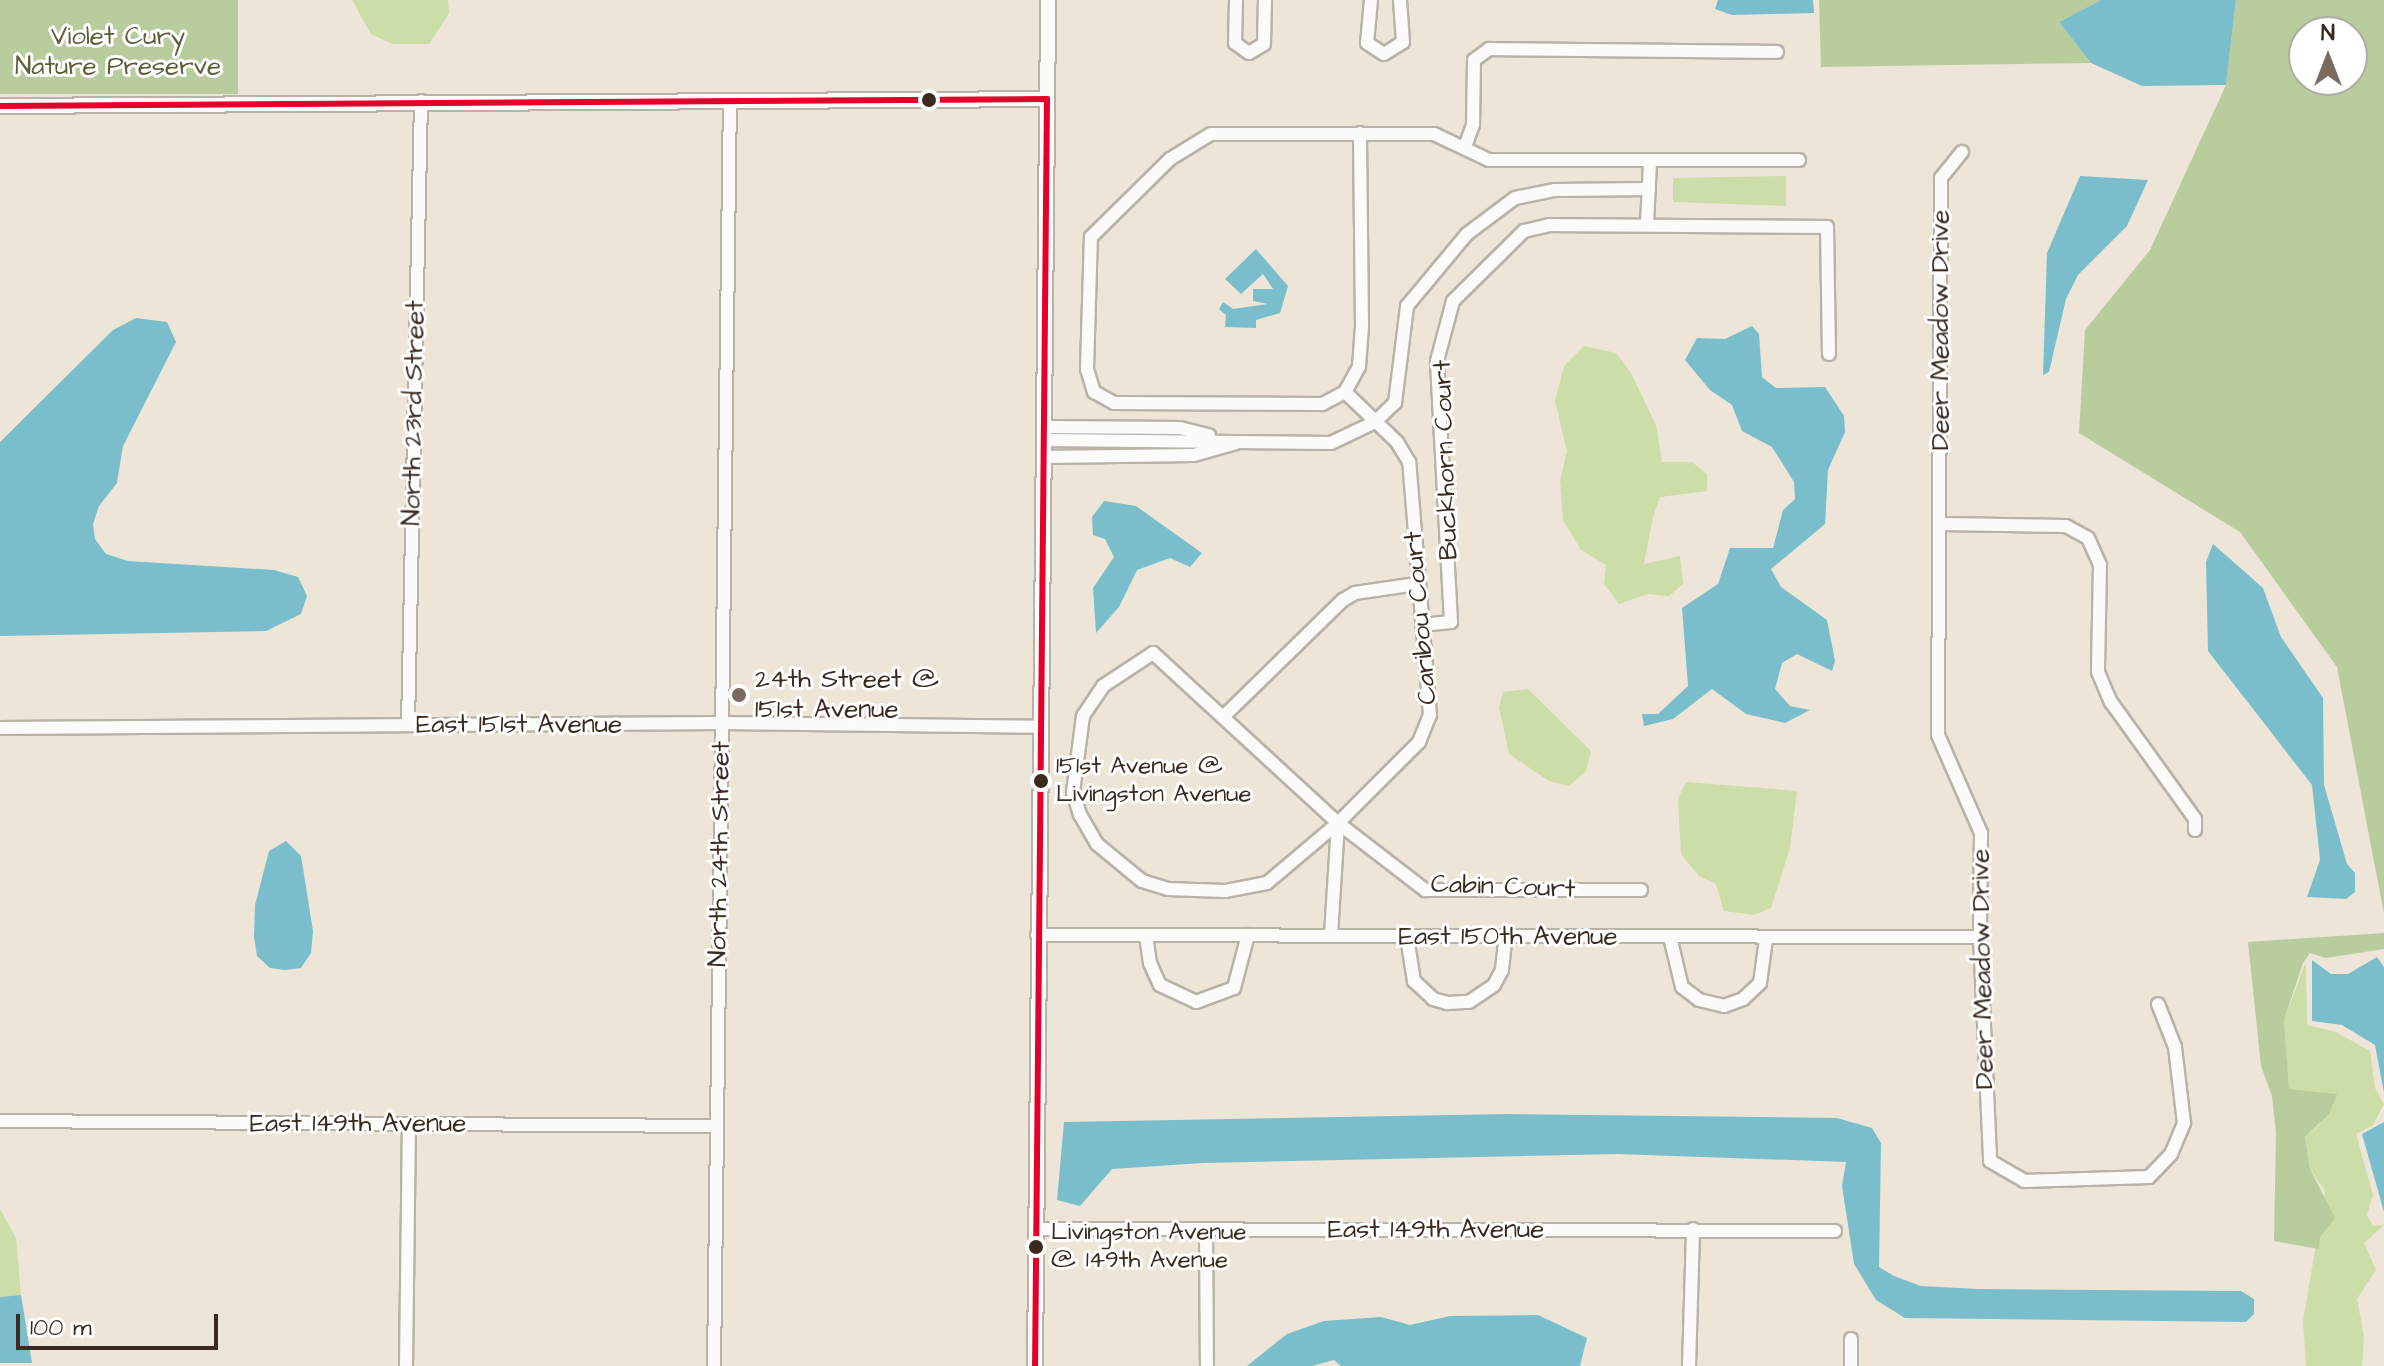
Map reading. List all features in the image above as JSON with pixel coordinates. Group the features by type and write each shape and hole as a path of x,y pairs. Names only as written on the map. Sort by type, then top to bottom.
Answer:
{"street":[{"path":"1035,1366 1038,727 1045,457 1048,0"},
{"path":"1236,0 1235,43 1249,53 1264,44 1265,0"},
{"path":"1371,0 1367,43 1384,54 1403,42 1400,0"},
{"path":"1466,144 1473,125 1474,60 1489,49 1777,52"},
{"path":"0,106 1047,99"},
{"name":"North 23rd Street","path":"408,725 421,101"},
{"name":"North 24th Street","path":"714,1366 730,101"},
{"path":"1360,133 1362,326 1359,367 1345,392 1322,404 1114,403 1094,392 1087,369 1087,267 1091,237 1111,213 1170,159 1211,134 1360,133 1434,134 1466,144 1489,160 1799,160"},
{"name":"Deer Meadow Drive","path":"1962,152 1941,178 1938,735 1981,833 1980,937 1990,1161 2024,1181 2149,1177 2171,1154 2184,1123 2175,1047 2158,1004"},
{"path":"1647,224 1650,162"},
{"path":"1045,434 1331,443 1375,422 1395,403 1407,306 1467,234 1515,198 1555,190 1649,189"},
{"name":"Buckhorn Court","path":"1422,625 1451,622 1437,361 1453,301 1524,231 1549,225 1827,227 1829,354"},
{"name":"Caribou Court","path":"1223,717 1153,653 1103,686 1083,716 1073,792 1097,844 1142,881 1168,889 1225,891 1267,883 1338,823 1419,742 1430,715 1416,584 1409,462 1345,392"},
{"path":"1045,457 1194,455 1239,442"},
{"path":"1941,524 2066,526 2088,538 2100,565 2098,672 2111,702 2195,819 2195,830"},
{"path":"1223,717 1343,600 1355,593 1416,584"},
{"name":"Cabin Court","path":"1223,717 1338,823 1425,890 1641,890"},
{"name":"East 151st Avenue","path":"0,728 722,723 1038,727"},
{"path":"1331,935 1338,823"},
{"name":"East 150th Avenue","path":"1037,935 1331,935 1505,939 1980,937"},
{"path":"1146,935 1150,963 1160,985 1196,1002 1234,988 1240,979 1248,935"},
{"path":"1407,937 1414,981 1433,999 1447,1003 1469,1002 1494,985 1502,970 1505,939"},
{"path":"1670,937 1682,987 1699,1000 1724,1006 1743,999 1760,983 1766,939"},
{"name":"East 149th Avenue","path":"0,1121 717,1126"},
{"path":"406,1366 409,1125"},
{"name":"East 149th Avenue","path":"1036,1229 1835,1231"},
{"path":"1689,1366 1693,1229"},
{"path":"1206,1230 1207,1366"},
{"path":"1851,1339 1851,1366"}],"green space":[{"name":"Violet Cury Nature Preserve","path":"0,0 238,0 238,94 0,94"},
{"path":"352,0 448,0 449,13 429,44 392,44 371,34"},
{"path":"1819,0 2101,0 2059,22 2091,63 1821,67"},
{"path":"2236,0 2384,0 2384,914 2337,667 2240,532 2079,433 2085,330 2150,250 2226,85"},
{"path":"1786,176 1786,206 1673,202 1673,178"},
{"path":"1584,346 1616,353 1631,373 1656,425 1662,462 1692,462 1707,474 1707,491 1660,497 1653,517 1644,564 1680,556 1683,584 1669,596 1648,594 1619,604 1604,584 1606,565 1581,550 1563,520 1560,481 1567,451 1555,401 1564,366"},
{"path":"1528,689 1591,751 1586,771 1569,786 1549,781 1509,754 1499,707 1503,692"},
{"path":"1686,782 1797,791 1790,848 1771,908 1754,915 1724,911 1716,884 1699,876 1681,854 1678,799"},
{"path":"2384,933 2384,949 2326,958 2310,953 2303,963 2284,1020 2289,1089 2337,1094 2329,1114 2305,1137 2310,1169 2335,1218 2320,1237 2319,1249 2274,1241 2276,1133 2272,1096 2261,1066 2248,942"},
{"path":"2306,962 2307,1025 2336,1032 2370,1051 2375,1088 2384,1104 2373,1125 2356,1134 2373,1195 2367,1215 2373,1226 2384,1225 2364,1243 2376,1270 2357,1299 2364,1337 2362,1366 2306,1366 2303,1321 2325,1191 2310,1169 2305,1137 2320,1124 2336,1094 2289,1090 2284,1020"},
{"path":"0,1209 16,1238 21,1295 0,1297"}],"water":[{"path":"1718,0 1813,0 1814,13 1732,15 1715,9"},
{"path":"2101,0 2236,0 2226,85 2142,86 2091,63 2059,22"},
{"path":"2080,176 2148,180 2127,226 2078,275 2066,299 2049,372 2043,375 2047,253"},
{"path":"1256,249 1288,286 1280,313 1256,320 1256,328 1225,327 1226,315 1219,309 1223,302 1233,309 1268,304 1253,301 1253,289 1273,289 1263,274 1241,294 1225,279"},
{"path":"136,318 167,322 176,342 123,446 117,483 99,506 93,524 95,539 106,554 128,561 274,570 298,577 307,596 301,614 266,631 0,636 0,442 113,330"},
{"path":"1752,326 1759,334 1762,377 1776,388 1825,387 1844,416 1845,432 1828,470 1825,524 1771,569 1781,587 1827,620 1835,661 1832,671 1797,654 1782,663 1775,689 1790,706 1810,710 1785,723 1746,714 1712,689 1673,719 1644,726 1642,714 1658,714 1688,686 1682,608 1718,584 1730,548 1773,548 1783,510 1795,499 1794,482 1772,447 1742,431 1732,405 1710,390 1685,360 1697,338 1725,339"},
{"path":"1104,501 1136,506 1202,553 1190,567 1170,558 1137,570 1119,607 1096,633 1093,588 1114,557 1105,539 1093,535 1092,517"},
{"path":"2213,544 2263,588 2281,637 2323,698 2324,785 2347,864 2355,873 2355,892 2346,899 2307,897 2320,860 2312,785 2208,651 2206,562"},
{"path":"286,841 301,856 313,931 311,953 301,968 285,970 270,968 257,956 254,937 255,905 269,851"},
{"path":"2377,957 2384,967 2384,1093 2375,1045 2342,1025 2312,1021 2312,960 2331,974 2348,974"},
{"path":"1508,1114 1837,1118 1872,1128 1881,1143 1879,1267 1894,1276 1921,1286 1978,1289 2241,1291 2254,1299 2254,1314 2246,1322 1905,1318 1876,1300 1854,1264 1842,1186 1846,1162 1617,1154 1203,1163 1112,1169 1080,1206 1057,1200 1064,1122"},
{"path":"2384,1122 2384,1212 2362,1134"},
{"path":"21,1295 32,1363 0,1363 0,1297"},
{"path":"1538,1315 1587,1338 1580,1366 1341,1366 1334,1360 1312,1366 1247,1366 1287,1334 1324,1321 1381,1317 1410,1325 1450,1316"}],"transit line":[{"path":"0,106 1047,99 1035,1366"}],"place":[{"name":"24th Street @ 151st Avenue","path":"739,695"},
{"name":"151st Avenue @ Livingston Avenue","path":"1041,781"},
{"name":"Livingston Avenue @ 149th Avenue","path":"1036,1247"}]}
